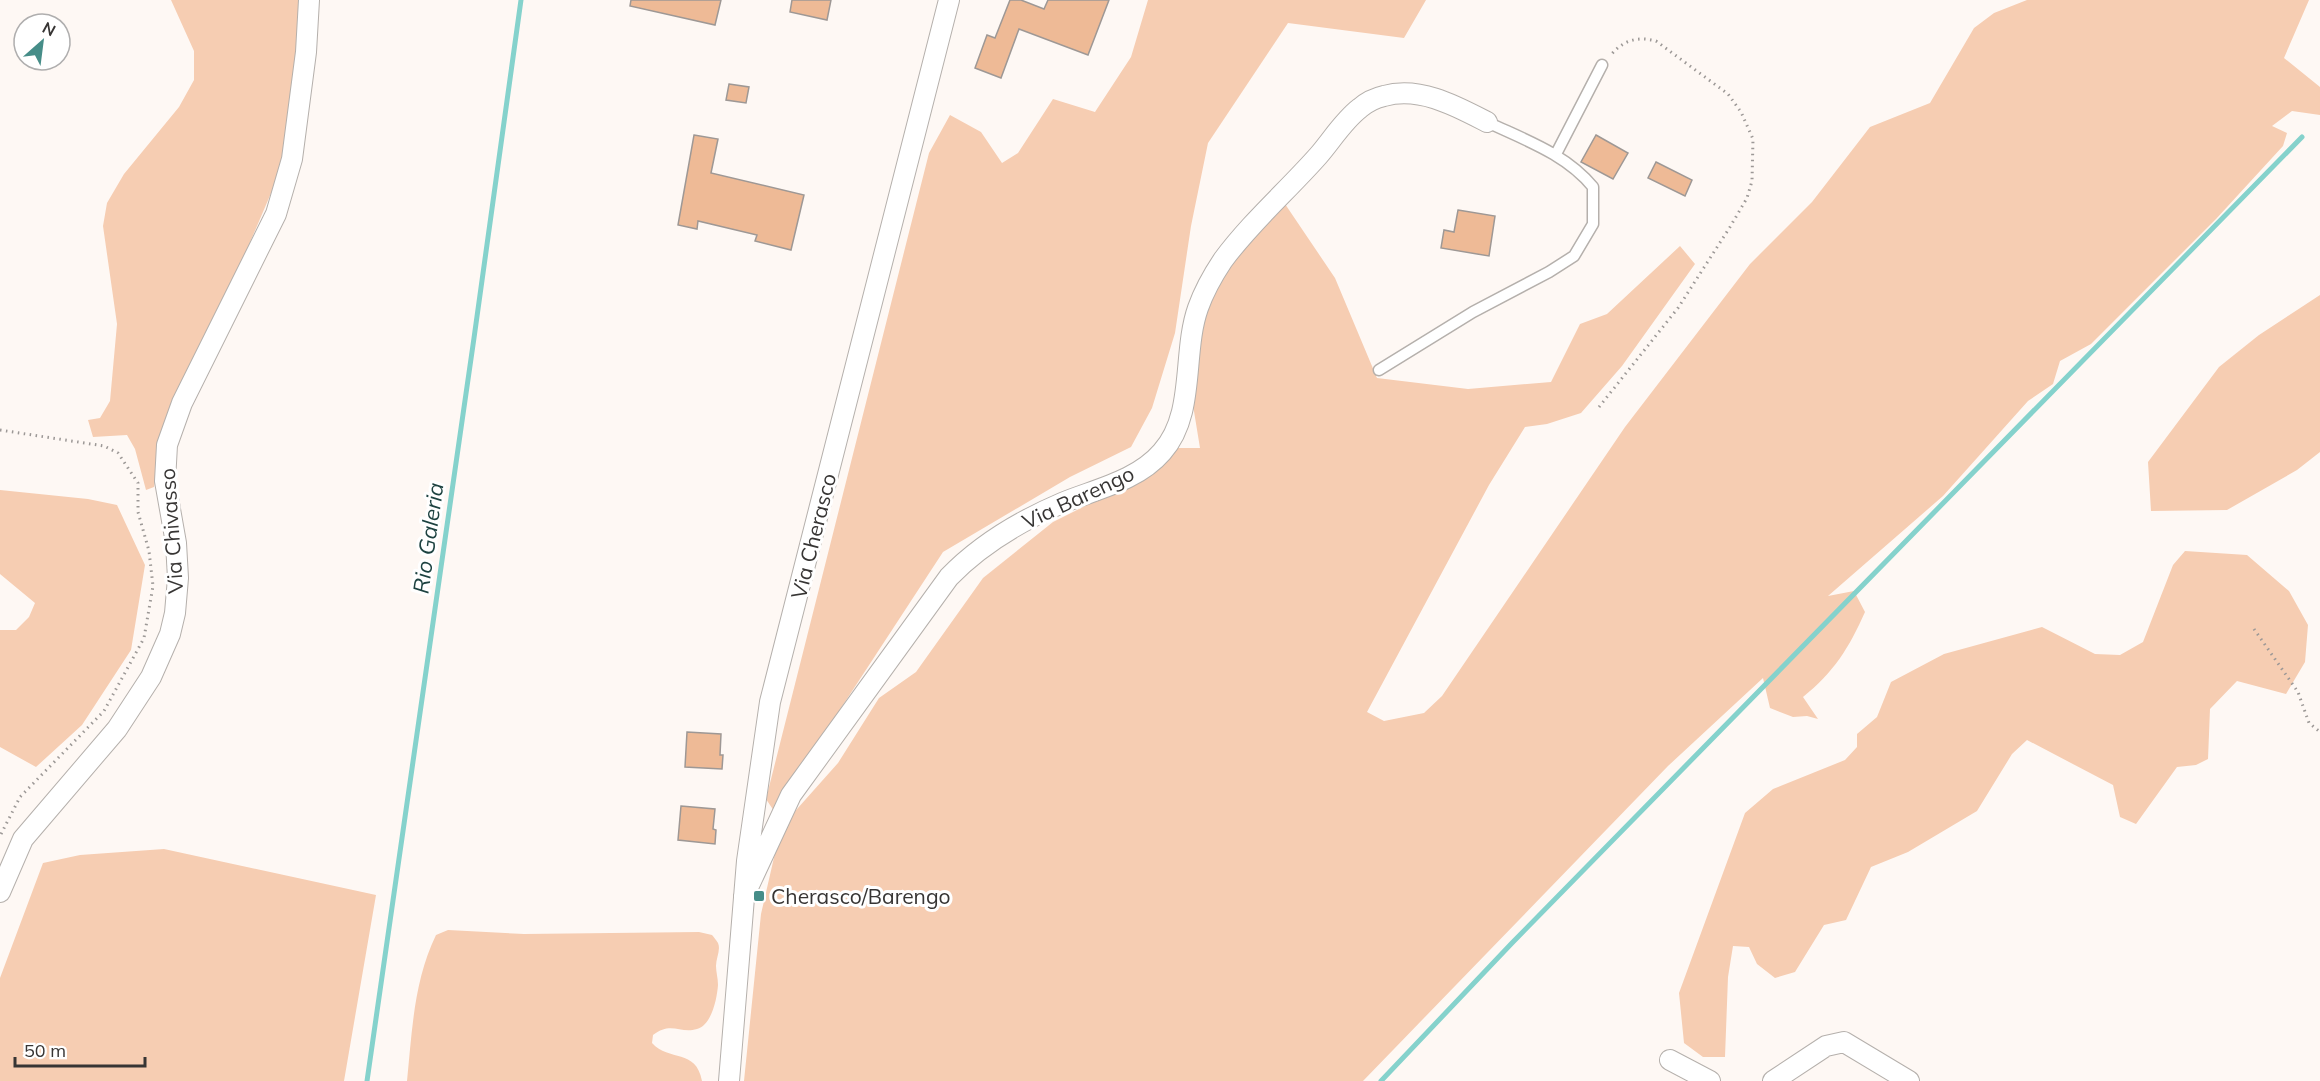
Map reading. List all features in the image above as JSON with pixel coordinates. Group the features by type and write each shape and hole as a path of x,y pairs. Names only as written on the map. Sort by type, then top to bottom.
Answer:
{"street":[{"name":"Via Chivasso","path":"0,892 23,839 117,729 151,677 170,634 175,613 178,578 176,543 165,481 167,445 182,403 276,214 292,159 306,52 309,0"},
{"name":"Via Cherasco","path":"729,1081 747,861 770,702 949,0"},
{"name":"Via Barengo","path":"744,896 791,795 949,577 970,555 1009,529 1060,504 1118,482 1162,453 1176,429 1183,400 1194,322 1202,295 1212,277 1236,244 1319,155 1349,118 1372,100 1385,95 1403,93 1445,102 1487,122"},
{"path":"1773,1081 1826,1046 1844,1042 1909,1081"},
{"path":"1670,1060 1710,1081"}],"lane":[{"path":"1556,154 1602,65"},
{"path":"1379,370 1473,312 1549,272 1574,256 1593,224 1593,187 1581,173 1556,154 1487,122"}],"path":[{"path":"1599,407 1678,308 1730,227 1747,198 1754,164 1754,139 1741,112 1728,94 1656,41 1644,38 1634,39 1613,51 1602,65"},
{"path":"0,430 104,446 118,453 138,483 138,512 149,551 153,586 144,638 104,711 20,797 0,836"},
{"path":"2254,629 2298,692 2309,723 2320,732"}],"shaded area":[{"path":"171,0 303,0 283,165 216,322 162,438 154,487 146,490 135,449 127,435 93,437 88,420 100,418 110,401 117,324 103,226 107,203 124,174 179,107 194,80 194,51"},
{"path":"1148,0 1426,0 1404,38 1288,23 1208,143 1191,226 1175,333 1152,408 1131,447 1070,477 943,552 841,708 778,817 766,799 929,153 950,115 981,132 1002,163 1018,153 1053,99 1095,112 1131,57"},
{"path":"2027,0 2309,0 2284,58 2320,87 2320,115 2292,111 2272,126 2287,133 2283,146 2216,219 2091,344 2060,361 2053,384 2028,401 1943,496 1828,596 1854,591 1865,612 1840,659 1803,697 1818,719 1807,716 1793,717 1770,708 1763,678 1668,766 1363,1081 744,1081 761,914 781,827 838,763 879,698 916,672 983,578 1053,522 1135,481 1170,448 1200,448 1191,393 1208,304 1232,256 1283,201 1335,278 1377,378 1468,389 1551,382 1580,324 1607,314 1680,246 1695,264 1622,366 1581,413 1547,424 1525,427 1489,485 1367,712 1384,721 1424,713 1442,696 1625,427 1750,264 1812,202 1870,127 1930,103 1974,28 1994,13"},
{"path":"2320,295 2320,452 2297,470 2227,510 2151,511 2148,462 2219,367 2259,335"},
{"path":"0,490 88,499 117,505 145,565 131,650 82,725 36,767 0,747 0,630 16,630 29,617 35,603 0,574"},
{"path":"2185,551 2247,555 2289,591 2308,625 2305,662 2286,694 2237,681 2210,709 2208,759 2196,765 2177,767 2136,824 2120,817 2113,785 2027,740 2012,754 1977,811 1908,852 1871,867 1846,920 1824,925 1795,972 1775,978 1757,964 1749,947 1733,946 1728,977 1725,1057 1703,1057 1684,1043 1679,993 1745,813 1773,789 1845,760 1857,747 1857,734 1877,717 1891,682 1944,654 2042,627 2095,654 2120,655 2143,642 2173,565"},
{"path":"164,849 376,895 344,1081 0,1081 0,978 43,863 80,855"},
{"path":"448,930 524,934 699,932 712,935 719,948 716,966 717,990 710,1017 697,1029 670,1028 659,1031 653,1035 652,1043 659,1049 688,1059 699,1071 702,1081 407,1081 418,988 436,935"}],"building":[{"path":"631,0 721,0 715,25 630,6"},
{"path":"792,0 831,0 827,20 790,12"},
{"path":"1010,0 1021,0 1044,9 1048,0 1109,0 1088,55 1019,29 1001,78 975,68 987,35 995,38"},
{"path":"729,84 749,87 746,103 726,100"},
{"path":"694,135 718,139 711,173 804,195 791,250 755,241 757,235 698,221 697,229 678,225"},
{"path":"1596,135 1628,153 1613,179 1581,162"},
{"path":"1656,162 1692,180 1685,196 1648,178"},
{"path":"1458,210 1495,216 1489,256 1441,248 1444,230 1454,232"},
{"path":"687,732 721,734 722,769 685,767"},
{"path":"681,806 715,809 713,829 716,830 715,844 678,840"}],"waterway":[{"name":"Rio Galeria","path":"367,1081 521,0"},
{"path":"1381,1081 1512,943 2302,137"}],"place":[{"name":"Cherasco/Barengo","path":"759,896"}]}
